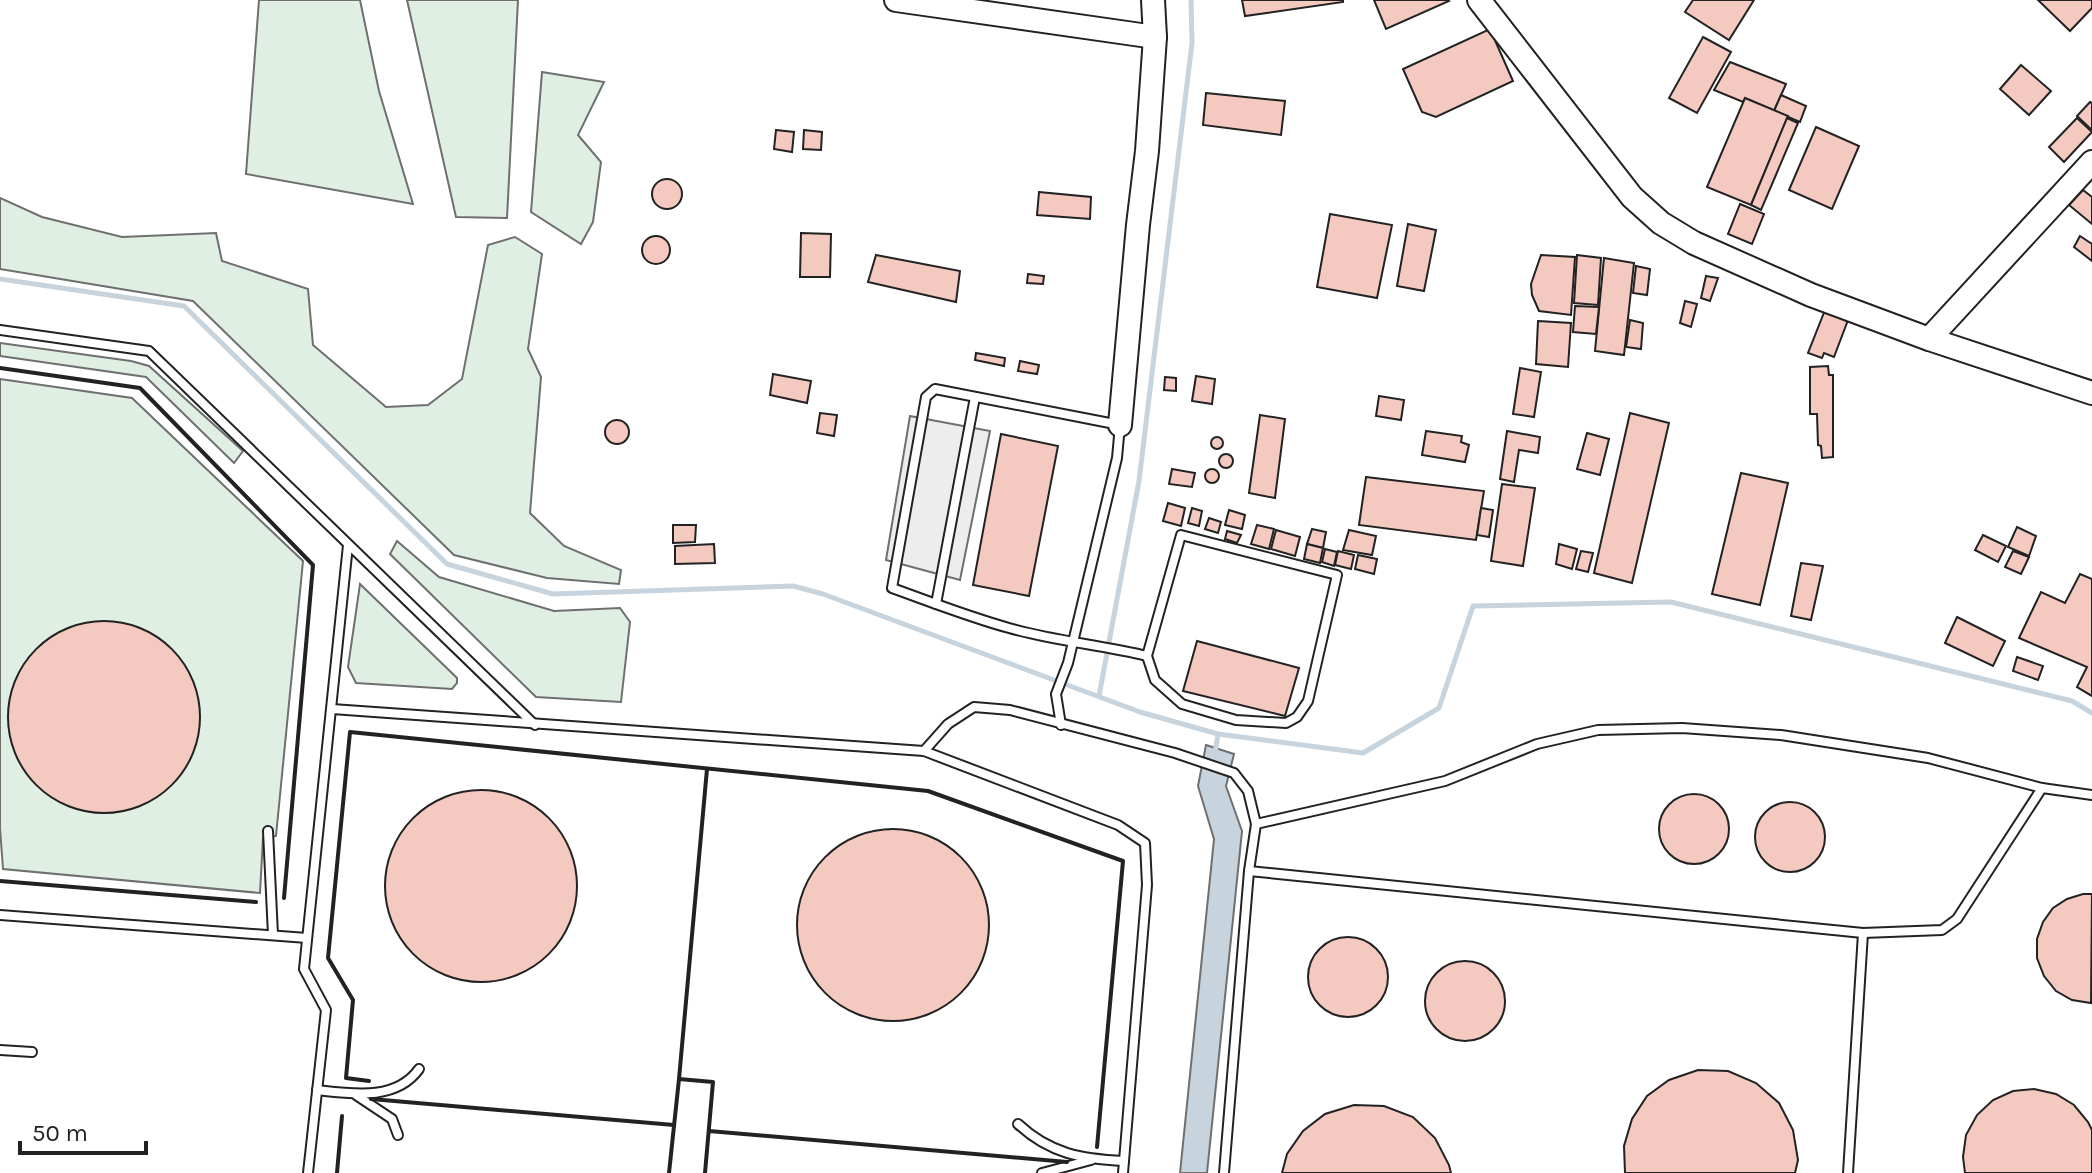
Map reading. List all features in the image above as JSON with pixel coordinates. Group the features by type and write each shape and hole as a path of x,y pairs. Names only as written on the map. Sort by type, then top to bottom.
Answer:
{"street":[{"path":"896,0 1155,37"},
{"path":"1120,425 1155,37 1153,0"},
{"path":"1479,0 1632,197 1661,223 1694,243 1811,295 1929,339 2092,393"},
{"path":"1929,339 2092,162"}],"lane":[{"path":"0,330 149,351 535,725"},
{"path":"1061,725 1056,694 1068,663 1073,641 1117,458 1120,425 935,389 926,397 892,588 1010,628 1073,641 1116,648 1147,656"},
{"path":"936,604 975,397"},
{"path":"1181,535 1337,575 1308,701 1297,717 1286,723 1236,720 1182,704 1155,680 1147,656 1181,535"},
{"path":"308,1173 326,1010 304,969 348,545"},
{"path":"924,751 948,724 974,707 1010,710 1175,753 1234,773 1248,791 1256,824 1249,871 1224,1173"},
{"path":"332,709 924,751 1118,825 1145,843 1147,885 1123,1173"},
{"path":"1256,824 1445,781 1537,744 1598,730 1682,728 1781,735 1928,758 2042,788 2092,795"},
{"path":"1249,871 1863,933 1942,930 1957,919 2042,788"},
{"path":"268,831 273,935"},
{"path":"0,915 307,938"},
{"path":"1848,1173 1863,933"},
{"path":"0,1050 32,1052"},
{"path":"317,1090 355,1094 397,1089 410,1082 419,1069"},
{"path":"355,1094 392,1119 398,1135"},
{"path":"1018,1124 1035,1140 1055,1150 1092,1159 1124,1161"},
{"path":"1042,1173 1092,1159"}],"green space":[{"path":"259,0 360,0 379,91 413,204 246,174"},
{"path":"407,0 518,0 507,218 456,217"},
{"path":"542,72 604,82 578,135 601,162 593,222 581,244 531,212"},
{"path":"0,198 42,217 122,237 216,233 222,261 308,289 313,345 386,407 428,405 462,379 488,245 515,237 542,254 528,349 541,377 530,513 564,546 621,570 619,584 547,578 454,555 193,301 0,269"},
{"path":"0,343 149,366 243,451 234,463 146,377 0,356"},
{"path":"0,379 132,398 303,561 276,836 263,838 260,893 3,869 0,828"},
{"path":"397,541 439,577 554,611 620,608 630,622 621,702 536,697 390,554"},
{"path":"360,584 457,678 452,689 356,683 348,667"}],"shaded area":[{"path":"910,416 990,431 960,580 886,560"},
{"path":"1206,745 1234,754 1226,786 1242,831 1207,1173 1180,1173 1214,839 1198,786"}],"building":[{"path":"1242,0 1343,0 1343,2 1245,16"},
{"path":"1374,0 1448,0 1449,1 1386,29"},
{"path":"1693,0 1754,0 1729,40 1685,12"},
{"path":"2038,0 2092,0 2092,8 2070,31"},
{"path":"1490,29 1513,81 1436,117 1422,112 1403,69"},
{"path":"1703,37 1731,52 1697,113 1669,98"},
{"path":"1730,62 1786,84 1774,111 1745,98 1743,102 1714,90"},
{"path":"2021,65 2051,91 2029,115 2000,89"},
{"path":"1206,93 1285,101 1281,135 1203,125"},
{"path":"1781,95 1806,106 1800,122 1774,111"},
{"path":"1745,98 1788,116 1751,205 1707,187"},
{"path":"2092,103 2092,130 2077,116"},
{"path":"1787,118 1798,123 1761,210 1751,205"},
{"path":"2077,118 2092,132 2064,162 2049,147"},
{"path":"1816,127 1859,146 1832,209 1789,190"},
{"path":"776,130 794,132 792,152 774,149"},
{"path":"804,130 822,132 821,150 803,149"},
{"path":"667,179 677,184 682,194 677,204 667,209 657,204 652,194 657,184"},
{"path":"2083,190 2092,197 2092,224 2069,205"},
{"path":"1039,192 1091,197 1090,219 1037,215"},
{"path":"1740,204 1764,214 1752,244 1728,234"},
{"path":"1330,214 1392,225 1377,298 1317,287"},
{"path":"1408,224 1436,230 1424,291 1397,286"},
{"path":"801,233 831,234 830,277 800,277"},
{"path":"656,236 666,240 670,250 666,260 656,264 646,260 642,250 646,240"},
{"path":"2080,236 2092,244 2092,261 2074,247"},
{"path":"876,255 960,271 956,302 868,282"},
{"path":"1541,255 1575,257 1571,315 1539,311 1531,284"},
{"path":"1577,255 1601,258 1598,305 1574,303"},
{"path":"1604,258 1634,263 1624,355 1595,351"},
{"path":"1636,266 1650,269 1647,295 1633,293"},
{"path":"1028,274 1044,276 1043,284 1027,283"},
{"path":"1706,276 1718,278 1710,301 1701,298"},
{"path":"1685,301 1697,304 1691,327 1680,323"},
{"path":"1575,306 1599,307 1596,334 1573,332"},
{"path":"1825,310 1848,320 1834,357 1824,353 1822,358 1808,353"},
{"path":"1630,320 1643,323 1641,349 1626,347"},
{"path":"1538,321 1571,323 1568,367 1536,364"},
{"path":"976,353 1005,358 1004,366 975,360"},
{"path":"1020,361 1039,365 1037,374 1018,371"},
{"path":"1828,366 1829,375 1833,375 1833,457 1822,458 1821,446 1818,445 1817,414 1810,414 1810,367"},
{"path":"1520,368 1541,372 1534,417 1513,414"},
{"path":"773,374 811,381 807,403 770,395"},
{"path":"1196,376 1215,379 1212,404 1192,401"},
{"path":"1165,377 1176,378 1176,391 1164,390"},
{"path":"1379,396 1404,400 1401,420 1376,416"},
{"path":"820,413 837,415 834,436 817,433"},
{"path":"1630,413 1669,423 1632,583 1594,573"},
{"path":"1260,415 1285,419 1275,498 1249,493"},
{"path":"617,420 625,424 629,432 625,440 617,444 609,440 605,432 609,424"},
{"path":"1426,431 1462,436 1461,442 1469,445 1465,462 1422,455"},
{"path":"1507,431 1540,437 1538,453 1519,450 1514,482 1500,479"},
{"path":"1587,433 1609,439 1600,475 1577,469"},
{"path":"1001,434 1058,446 1029,596 973,585"},
{"path":"1217,437 1223,443 1217,449 1211,443"},
{"path":"1226,454 1233,461 1226,468 1219,461"},
{"path":"1172,469 1195,473 1192,487 1169,484"},
{"path":"1212,469 1219,476 1212,483 1205,476"},
{"path":"1741,473 1788,483 1760,605 1712,594"},
{"path":"1366,477 1484,491 1476,540 1359,525"},
{"path":"1502,484 1535,488 1523,566 1491,561"},
{"path":"1168,503 1185,508 1181,526 1163,521"},
{"path":"1192,508 1202,511 1199,526 1188,523"},
{"path":"1481,508 1493,510 1489,537 1477,535"},
{"path":"1229,510 1245,515 1242,529 1225,525"},
{"path":"1209,518 1221,522 1218,533 1205,529"},
{"path":"673,525 696,525 695,542 673,543"},
{"path":"1257,525 1274,529 1269,549 1251,544"},
{"path":"2017,527 2036,536 2029,556 2008,547"},
{"path":"1312,529 1326,532 1323,548 1307,544"},
{"path":"1276,530 1300,537 1295,556 1271,549"},
{"path":"1349,530 1376,536 1372,555 1343,550"},
{"path":"1227,531 1241,535 1237,543 1225,539"},
{"path":"1983,535 2006,546 1998,562 1975,550"},
{"path":"714,544 715,563 675,564 675,546"},
{"path":"1307,544 1323,548 1320,563 1304,559"},
{"path":"1559,544 1577,549 1572,569 1556,564"},
{"path":"1325,549 1337,552 1334,566 1322,562"},
{"path":"1338,551 1354,555 1351,569 1335,565"},
{"path":"1581,551 1593,553 1588,572 1576,569"},
{"path":"2013,551 2029,557 2021,574 2005,567"},
{"path":"1358,555 1377,559 1374,574 1355,569"},
{"path":"1801,563 1823,566 1811,620 1791,616"},
{"path":"2080,574 2092,579 2092,696 2077,687 2087,667 2019,638 2041,592 2065,603"},
{"path":"1957,617 2005,641 1993,666 1945,643"},
{"path":"104,621 141,628 172,649 193,680 200,717 193,754 172,785 141,806 104,813 67,806 36,785 15,754 8,717 15,680 36,649 67,628"},
{"path":"1197,641 1299,668 1285,716 1183,691"},
{"path":"2017,657 2043,666 2038,680 2013,671"},
{"path":"481,790 518,797 549,818 570,849 577,886 570,923 549,954 518,975 481,982 444,975 413,954 392,923 385,886 392,849 413,818 444,797"},
{"path":"1694,794 1719,804 1729,829 1719,854 1694,864 1669,854 1659,829 1669,804"},
{"path":"1790,802 1815,812 1825,837 1815,862 1790,872 1765,862 1755,837 1765,812"},
{"path":"893,829 930,836 961,857 982,888 989,925 982,962 961,993 930,1014 893,1021 856,1014 825,993 804,962 797,925 804,888 825,857 856,836"},
{"path":"2083,894 2092,894 2091,1003 2072,1000 2056,991 2044,976 2037,958 2037,939 2043,922 2053,908"},
{"path":"1348,937 1363,940 1376,949 1385,962 1388,977 1385,992 1376,1005 1363,1014 1348,1017 1333,1014 1320,1005 1311,992 1308,977 1311,962 1320,949 1333,940"},
{"path":"1465,961 1480,964 1493,973 1502,986 1505,1001 1502,1016 1493,1029 1480,1038 1465,1041 1450,1038 1437,1029 1428,1016 1425,1001 1428,986 1437,973 1450,964"},
{"path":"1698,1070 1728,1071 1756,1083 1779,1103 1793,1130 1798,1160 1795,1173 1625,1173 1624,1146 1632,1119 1647,1096 1669,1080"},
{"path":"2034,1089 2056,1094 2074,1105 2088,1122 2092,1130 2092,1173 1965,1173 1963,1157 1966,1135 1977,1115 1993,1100 2013,1091"},
{"path":"1354,1105 1384,1106 1413,1117 1435,1138 1451,1173 1282,1173 1287,1154 1303,1131 1325,1114"}],"waterway":[{"path":"1099,696 1139,481 1192,43 1191,0"},
{"path":"0,279 184,306 447,564 553,594 793,586 823,594 1140,712 1218,734 1363,753 1439,708 1473,606 1671,602 2072,701 2092,713"},
{"path":"1215,753 1218,734"}],"wall":[{"path":"0,368 140,388 313,565 284,898"},
{"path":"369,1081 346,1078 353,1000 328,958 350,732 928,791 1123,861 1097,1147"},
{"path":"679,1079 707,769"},
{"path":"0,881 256,902"},
{"path":"669,1173 679,1079 713,1082 705,1173"},
{"path":"371,1099 674,1125"},
{"path":"337,1173 342,1116"},
{"path":"709,1131 1067,1162"}]}
